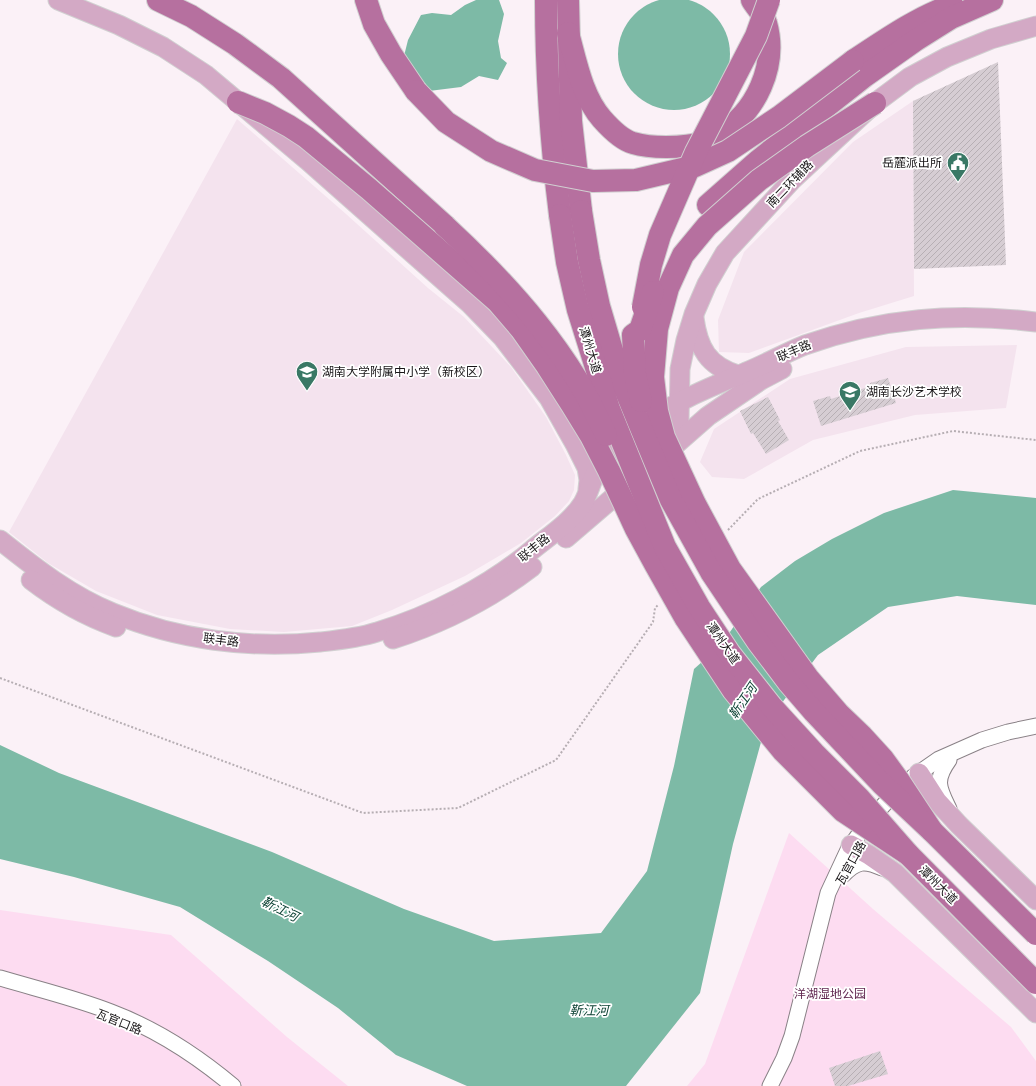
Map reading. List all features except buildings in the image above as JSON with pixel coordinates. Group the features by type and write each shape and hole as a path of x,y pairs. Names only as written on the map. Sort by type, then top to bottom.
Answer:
{"highway":[{"path":"158,0 191,16 235,44 281,78 480,258 515,296 566,362 585,393 603,428 640,512 668,601"},
{"path":"366,0 374,24 391,54 416,91 446,122 491,151 535,170 593,180 636,180 695,166 728,151 779,117 853,61 901,29 938,10 965,0"},
{"name":"潭州大道","path":"546,0 546,62 554,168 567,262 577,303 609,409 655,524 671,559 710,625 747,676 783,718 814,753 859,798 908,854 1036,983"},
{"path":"568,0 568,33 588,97 601,118 616,133 632,143 660,147 682,147 706,142 730,128 750,108 763,85 768,62 769,42 766,22 752,0"},
{"path":"640,330 650,265 660,235 696,152 756,36 769,0"},
{"path":"992,0 951,18 916,40 865,76 759,160 708,205 683,235 662,268 640,330 632,335 635,374 640,399 649,424 679,493 691,514 808,678 839,714 883,759 932,831 1036,934"},
{"name":"潭州大道","path":"568,33 571,121 581,211 589,260 599,306 620,377 671,500 697,548 722,589 758,642 789,683 857,759 932,831"},
{"path":"238,102 265,113 306,137 369,189 498,302 548,366 591,436 610,471 668,601 733,690 783,751 843,811 908,854"},
{"path":"730,569 692,497 664,437 657,411 654,377 657,330 668,288 683,255 707,226 759,180 807,146 875,103"}],"main road":[{"path":"58,0 120,25 163,47 206,75 307,160 470,304 503,338 549,398 572,437 587,468 589,480 588,492"},
{"name":"南二环辅路","path":"674,445 679,423 680,369 686,340 694,314 707,284 725,253 792,178 875,103 910,77 947,57 991,39 1036,26"},
{"path":"694,314 696,333 701,348 716,366 725,372 738,375"},
{"name":"联丰路","path":"0,540 51,579 79,596 111,612 144,625 179,634 217,640 291,645 340,640 377,632 430,612 501,574 573,516 584,502 600,464 630,436 653,418 679,402 738,375 803,346 837,335 888,323 915,319 976,317 1015,319 1036,322"},
{"name":"联丰路","path":"0,556 62,602 96,619 139,636 182,647 221,653 264,656 309,655 370,647 422,630 473,606 510,584 549,553 708,416 761,380 816,353 877,337 925,330 977,328 1036,335"},
{"path":"572,437 578,444 586,447 596,448 604,445 671,395 677,383 680,369"},
{"path":"921,776 938,801 959,825 1036,900"},
{"name":"潭州大道","path":"854,847 869,855 895,873 1036,1013"}],"street":[{"path":"921,776 940,759 982,740 1008,732 1036,726"},
{"name":"瓦官口路","path":"776,1086 790,1058 800,1027 832,899 854,847 921,776 949,760 974,749 1036,731"},
{"path":"949,760 941,772 939,780 942,794 959,825"},
{"path":"770,1086 784,1058 792,1036 828,893 840,867 854,847"},
{"path":"843,875 861,862 870,863 895,873"},
{"path":"0,978 111,1012 140,1024 172,1041 200,1060 233,1086"},
{"name":"瓦官口路","path":"0,983 82,1007 134,1027 168,1044 198,1064 225,1086"}],"path":[{"path":"725,533 758,498 860,451 953,431 1036,440"},
{"path":"0,678 363,813 458,808 556,760 653,622 655,608 668,601"}],"shaded area":[{"path":"913,101 914,296 859,313 749,353 719,352 718,320 744,252 853,142"},
{"name":"湖南大学附属中小学（新校区）","path":"237,119 428,288 464,317 511,367 546,417 575,475 574,490 569,501 555,516 521,543 465,576 392,610 352,626 284,632 230,629 157,615 96,591 48,563 9,532"},
{"name":"湖南长沙艺术学校","path":"1017,345 1006,408 915,415 813,440 744,479 712,477 700,462 714,429 790,379 906,347"}],"green space":[{"name":"洋湖湿地公园","path":"789,833 873,909 1011,1027 1036,1061 1036,1086 687,1086 705,1064"},
{"path":"0,910 171,935 287,1037 348,1086 0,1086"}],"water":[{"path":"674,-2 696,2 714,14 726,32 730,54 726,76 714,94 696,106 674,110 652,106 634,94 622,76 618,54 622,32 634,14 652,2"},
{"path":"476,0 499,0 504,14 498,41 501,58 507,63 498,80 479,76 461,87 429,91 402,64 408,40 421,15 432,13 451,15 465,5"},
{"name":"靳江河","path":"953,490 1036,498 1036,605 957,596 888,607 818,655 766,724 733,844 700,993 626,1086 467,1086 396,1055 338,1008 268,961 180,907 74,877 0,859 0,745 59,773 272,852 404,909 494,941 601,933 647,871 674,766 694,669 721,645 761,587 795,561 832,539 884,513"}],"place":[{"name":"岳麓派出所","path":"958,182"},
{"name":"湖南大学附属中小学（新校区）","path":"307,392"},
{"name":"湖南长沙艺术学校","path":"850,412"}]}
